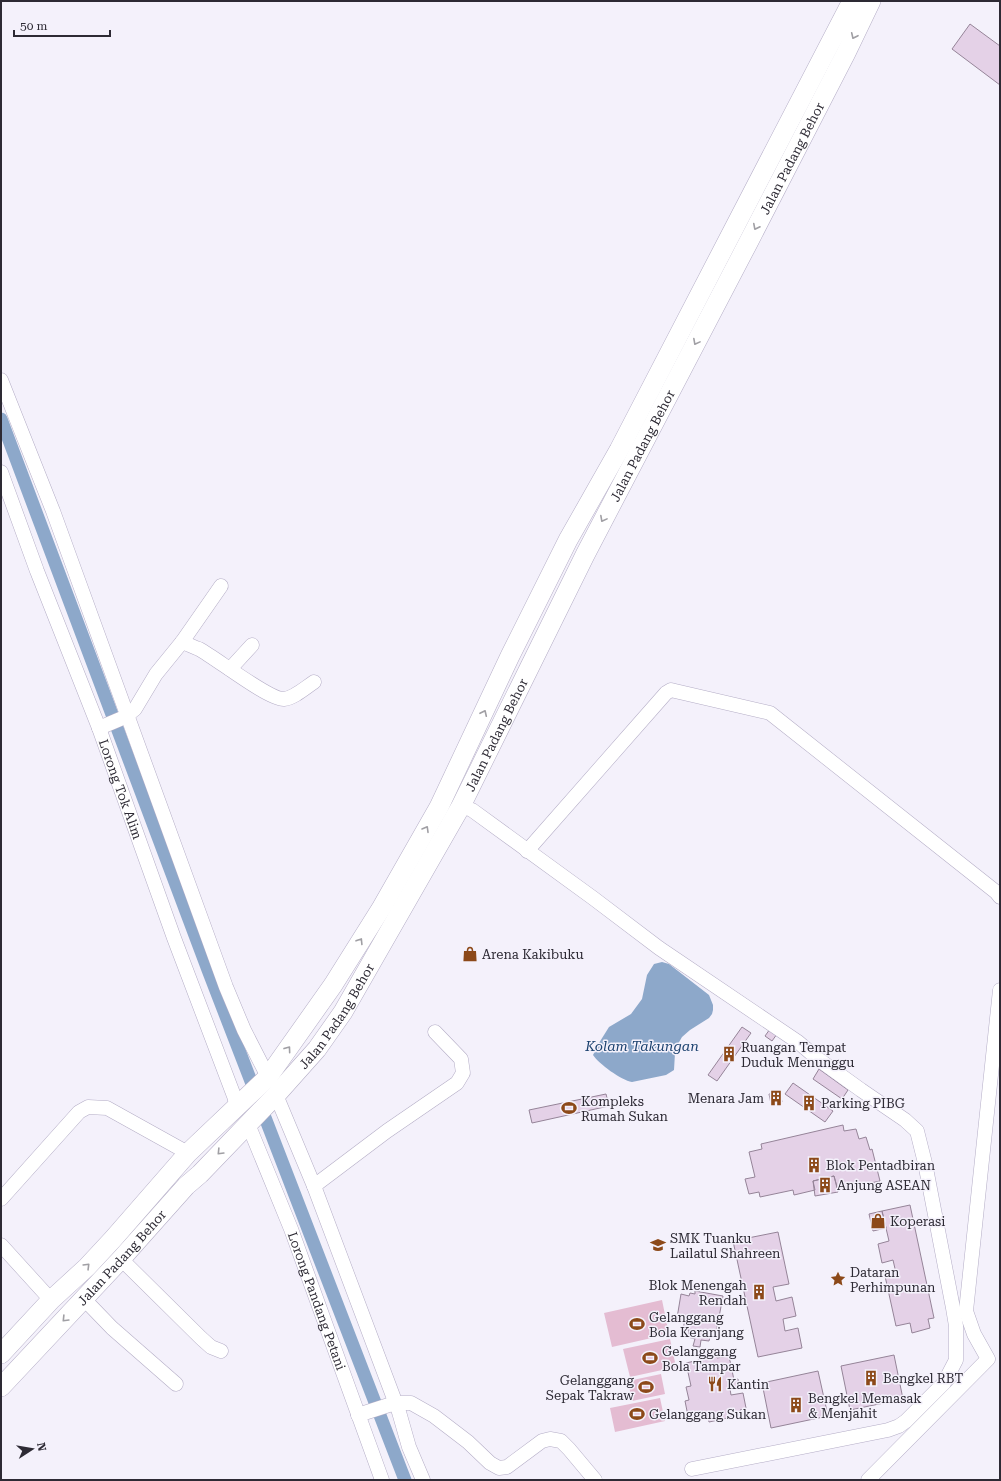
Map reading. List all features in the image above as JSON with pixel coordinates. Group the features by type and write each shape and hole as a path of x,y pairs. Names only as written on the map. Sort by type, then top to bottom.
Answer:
{"main road":[{"name":"Jalan Padang Behor","path":"1,1387 121,1259 186,1186 248,1124 269,1084 304,1026 341,972 382,907 439,807 510,656 568,540 619,450 852,1"},
{"name":"Jalan Padang Behor","path":"1,1354 51,1300 87,1267 188,1153 237,1107 317,1048 344,1012 461,806 585,555 748,243 846,53 871,1"},
{"path":"439,807 448,803 461,806"},
{"path":"171,1173 171,1189 179,1189 186,1186"}],"street":[{"path":"1,380 53,511 126,716 226,987 314,1186 393,1404 423,1480"},
{"name":"Lorong Tok Alim","path":"1,472 37,571 102,727 171,931 237,1107"},
{"path":"102,727 126,716 135,709 156,674 182,642 221,586"},
{"path":"182,642 199,650 275,697 283,699 289,698 314,682"},
{"path":"230,669 252,645"},
{"path":"528,851 666,693 671,690 770,713 1000,897"},
{"path":"461,806 472,810 593,898 653,944 798,1042 818,1059 905,1120 917,1131 927,1171 956,1326 956,1360 944,1383 906,1421 899,1426 888,1430 692,1469"},
{"path":"868,1480 988,1359 974,1334 966,1311 1000,990"},
{"path":"314,1186 387,1131 456,1083 463,1073 461,1059 435,1032"},
{"path":"1,1199 79,1112 88,1107 107,1108 188,1153"},
{"name":"Lorong Pandang Petani","path":"248,1124 291,1229 360,1414 382,1480"},
{"path":"1,1245 51,1300"},
{"path":"121,1259 201,1338 211,1347 221,1351"},
{"path":"84,1299 112,1328 176,1384"},
{"path":"360,1414 393,1404 411,1403 434,1416 468,1442 490,1463 499,1468 507,1467 542,1441 550,1439 561,1441 595,1480"}],"shaded area":[{"name":"Gelanggang Bola Keranjang","path":"662,1300 669,1334 612,1347 604,1313"},
{"name":"Gelanggang Bola Tampar","path":"670,1339 676,1367 630,1377 623,1349"},
{"name":"Gelanggang Sepak Takraw","path":"661,1374 665,1394 632,1401 628,1381"},
{"name":"Gelanggang Sukan","path":"660,1398 665,1421 615,1432 610,1408"}],"water":[{"name":"Kolam Takungan","path":"662,962 669,964 709,995 713,1005 712,1014 709,1018 682,1037 675,1053 674,1070 666,1075 632,1082 627,1081 600,1063 593,1055 609,1027 631,1014 642,999 647,975 654,964"}],"building":[{"path":"970,24 1000,46 1000,85 952,49"},
{"name":"Ruangan Tempat Duduk Menunggu","path":"742,1027 751,1033 717,1081 708,1075"},
{"path":"770,1029 777,1034 772,1041 765,1036"},
{"name":"Parking PIBG","path":"819,1069 848,1090 842,1099 813,1079"},
{"name":"Parking PIBG","path":"793,1083 833,1111 825,1122 785,1094"},
{"name":"Menara Jam","path":"780,1092 782,1102 771,1104 769,1094"},
{"name":"Kompleks Rumah Sukan","path":"606,1094 609,1106 532,1123 529,1110"},
{"name":"Blok Pentadbiran","path":"843,1125 844,1131 856,1129 859,1139 866,1137 870,1150 872,1149 880,1181 838,1190 834,1176 813,1181 815,1190 794,1195 793,1190 760,1197 759,1192 749,1194 745,1179 755,1177 749,1152 762,1149 761,1144"},
{"name":"Anjung ASEAN","path":"834,1176 838,1192 815,1196 813,1181"},
{"path":"910,1205 934,1318 928,1319 930,1328 912,1333 910,1323 896,1326 885,1276 896,1273 893,1260 882,1263 878,1244 889,1241 882,1211"},
{"name":"Koperasi","path":"882,1211 886,1228 873,1231 869,1214"},
{"name":"Blok Menengah Rendah","path":"778,1232 789,1284 773,1287 776,1301 792,1297 796,1316 783,1319 785,1331 798,1328 802,1348 758,1357 733,1241"},
{"path":"695,1291 723,1296 716,1333 711,1332 709,1341 701,1340 700,1347 693,1346 695,1339 688,1337 689,1330 683,1329 685,1320 677,1318 681,1294 689,1296 690,1293 695,1294"},
{"name":"Kantin","path":"715,1349 717,1358 729,1356 734,1380 738,1379 739,1387 730,1389 731,1395 743,1393 746,1408 740,1410 741,1415 709,1422 707,1414 704,1415 704,1418 689,1421 685,1401 689,1400 686,1387 691,1386 686,1363 699,1360 697,1353"},
{"name":"Bengkel RBT","path":"894,1355 903,1399 850,1410 841,1366"},
{"name":"Bengkel Memasak & Menjahit","path":"818,1371 828,1416 771,1428 762,1383"}],"waterway":[{"path":"1,419 208,970 405,1480"}],"place":[{"name":"Arena Kakibuku","path":"470,954"},
{"name":"Ruangan Tempat Duduk Menunggu","path":"729,1054"},
{"name":"Menara Jam","path":"776,1098"},
{"name":"Parking PIBG","path":"809,1103"},
{"name":"Kompleks Rumah Sukan","path":"569,1108"},
{"name":"Blok Pentadbiran","path":"814,1165"},
{"name":"Anjung ASEAN","path":"825,1185"},
{"name":"Koperasi","path":"878,1221"},
{"name":"SMK Tuanku Lailatul Shahreen","path":"658,1245"},
{"name":"Dataran Perhimpunan","path":"838,1279"},
{"name":"Blok Menengah Rendah","path":"759,1292"},
{"name":"Gelanggang Bola Keranjang","path":"637,1324"},
{"name":"Gelanggang Bola Tampar","path":"650,1358"},
{"name":"Bengkel RBT","path":"871,1378"},
{"name":"Kantin","path":"715,1384"},
{"name":"Gelanggang Sepak Takraw","path":"646,1387"},
{"name":"Bengkel Memasak & Menjahit","path":"796,1405"},
{"name":"Gelanggang Sukan","path":"637,1414"}]}
